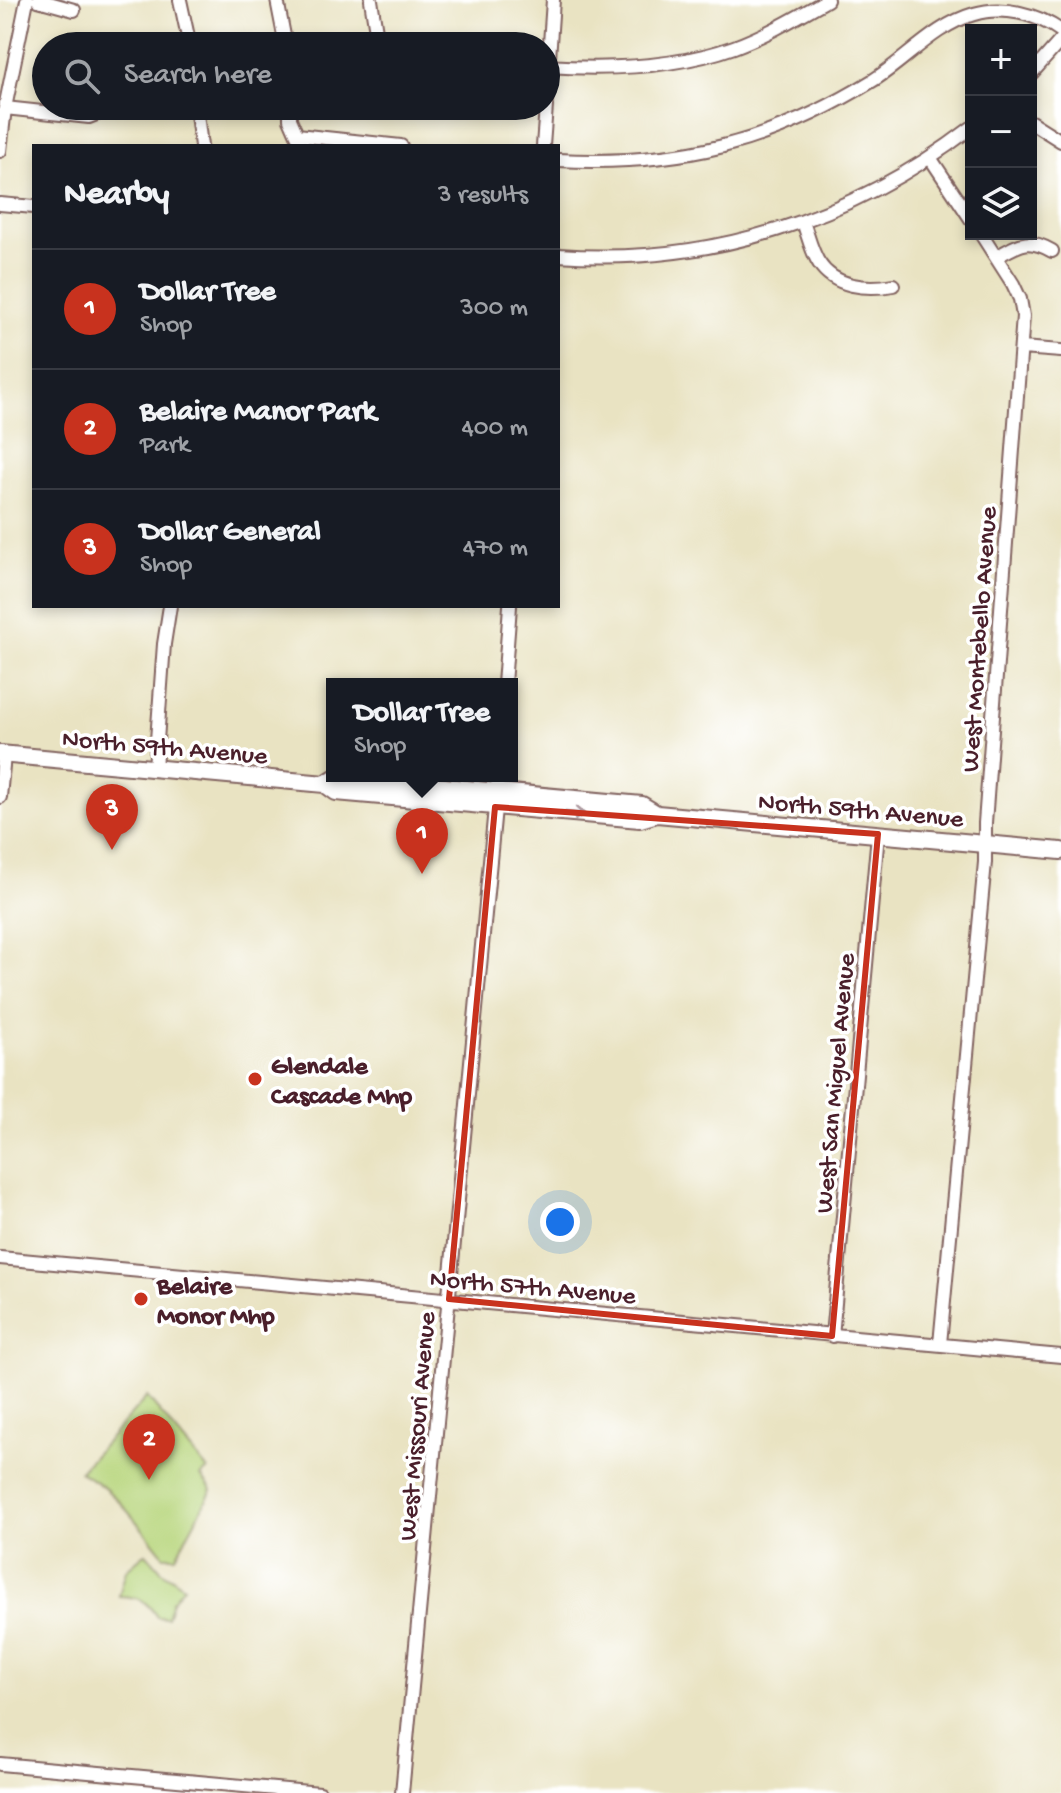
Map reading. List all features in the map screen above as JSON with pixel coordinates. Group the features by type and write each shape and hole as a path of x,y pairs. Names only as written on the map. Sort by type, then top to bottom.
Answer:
{"main road":[{"name":"North 59th Avenue","path":"2,754 328,782"},
{"name":"North 59th Avenue","path":"389,782 642,805 657,814 1061,851"}],"street":[{"path":"0,151 5,108 27,0"},
{"path":"38,0 74,10"},
{"path":"180,0 187,32"},
{"path":"277,0 283,32"},
{"path":"371,0 376,32"},
{"path":"550,32 553,0"},
{"path":"560,66 609,68 682,59 733,47 788,23 827,0"},
{"path":"560,160 644,161 747,141 811,115 847,96 895,67 956,20 976,13 1027,13 1061,31"},
{"path":"1037,67 1061,40"},
{"path":"5,108 32,111"},
{"path":"198,120 201,144"},
{"path":"290,120 297,135 382,144"},
{"path":"543,144 545,120"},
{"path":"1037,126 1061,141"},
{"path":"560,255 630,257 717,246 803,222 876,191 931,159 965,133"},
{"path":"931,159 965,210"},
{"path":"0,204 32,207"},
{"path":"803,222 819,263 829,274 842,282 858,286 876,288 893,285"},
{"name":"West Montebello Avenue","path":"940,1344 985,844 1022,348 1020,299 985,240"},
{"path":"996,257 1027,243 1037,243 1052,251"},
{"path":"717,246 721,260"},
{"path":"1022,348 1061,351"},
{"path":"155,768 170,608"},
{"path":"504,678 510,608"},
{"path":"0,797 2,754"},
{"name":"West Missouri Avenue","path":"402,1793 496,792"},
{"name":"West San Miguel Avenue","path":"832,1336 878,834"},
{"name":"North 57th Avenue","path":"0,1258 1061,1356"},
{"path":"0,1764 320,1793"}],"highlighted area":[{"path":"495,807 878,834 832,1336 449,1299"}],"green space":[{"path":"147,1397 208,1470 201,1476 212,1490 176,1556 164,1556 116,1498 79,1472"},
{"path":"146,1553 162,1571 184,1586 172,1601 167,1618 157,1617 142,1600 119,1596 126,1570"}],"place":[{"name":"Dollar General","path":"112,850"},
{"name":"Dollar Tree","path":"422,874"},
{"name":"Glendale Cascade Mhp","path":"255,1079"},
{"name":"Belaire Monor Mhp","path":"141,1299"},
{"name":"Belaire Manor Park","path":"149,1480"}]}
